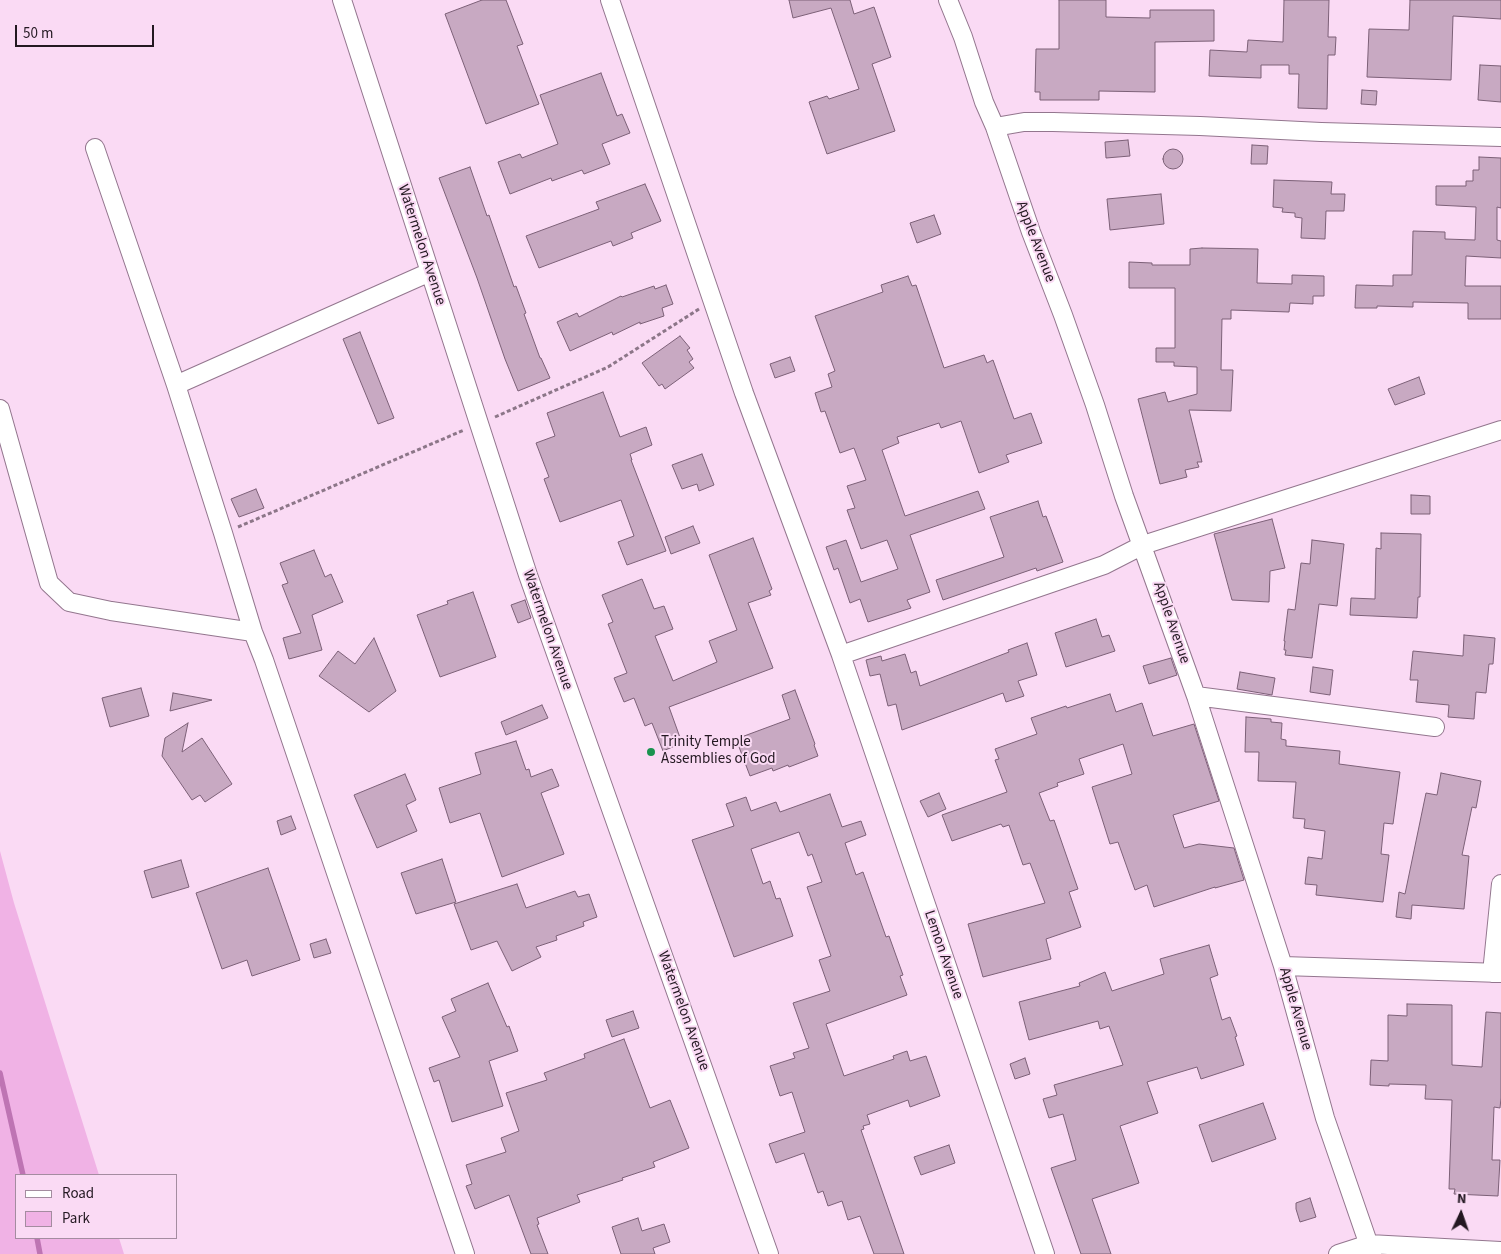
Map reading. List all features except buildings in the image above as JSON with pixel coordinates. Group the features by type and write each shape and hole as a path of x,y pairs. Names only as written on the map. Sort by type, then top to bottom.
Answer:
{"street":[{"name":"Watermelon Avenue","path":"342,0 528,575 769,1254"},
{"name":"Lemon Avenue","path":"610,0 744,393 841,655 1045,1254"},
{"name":"Apple Avenue","path":"948,0 963,37 1030,232 1089,387 1124,496 1196,696 1283,966 1325,1118 1370,1249"},
{"path":"994,127 1024,122 1053,122 1501,137"},
{"path":"95,148 176,385 253,632 465,1254"},
{"path":"176,385 430,272"},
{"path":"0,409 49,583 62,596 69,602 111,611 253,632"},
{"path":"841,655 1104,565 1143,545 1501,430"},
{"path":"1196,696 1435,727"},
{"path":"1283,966 1496,973 1501,884"},
{"path":"1338,1254 1370,1249 1501,1252"}],"green space":[{"path":"0,851 14,903 99,1174 15,1174 15,1239 119,1239 124,1254 0,1254"}],"waterway":[{"path":"0,1073 23,1174"},
{"path":"37,1239 40,1254"}],"place":[{"name":"Trinity Temple Assemblies of God","path":"651,752"}]}
